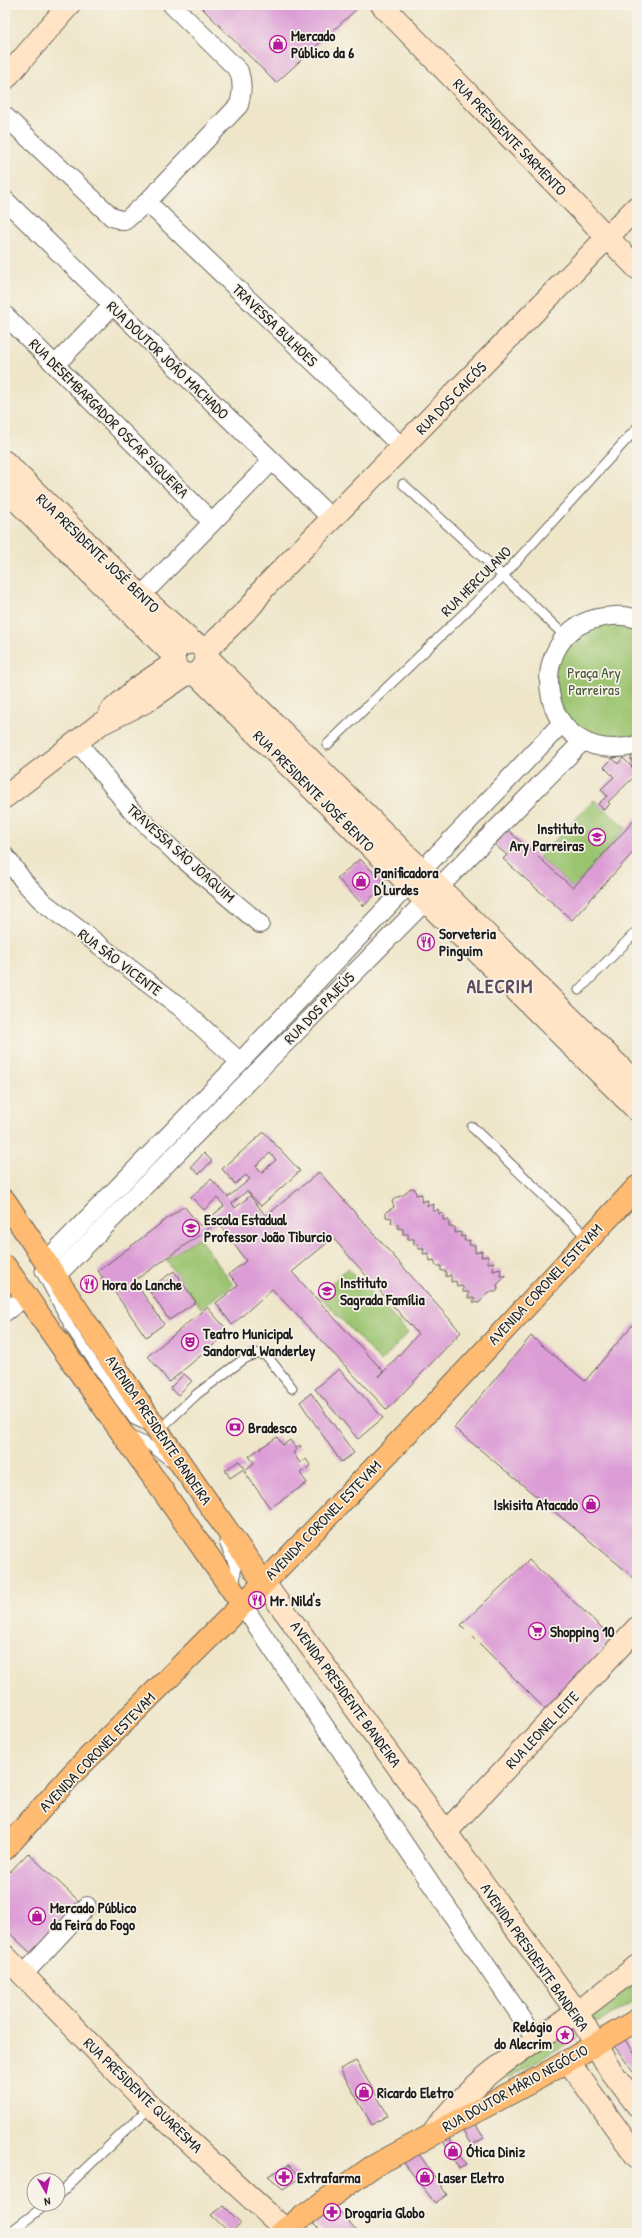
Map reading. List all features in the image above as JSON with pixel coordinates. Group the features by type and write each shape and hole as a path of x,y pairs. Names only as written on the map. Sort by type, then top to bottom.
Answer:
{"main road":[{"name":"AVENIDA CORONEL ESTEVAM","path":"5,1849 74,1772 238,1598 264,1583 437,1402 637,1187"},
{"name":"AVENIDA PRESIDENTE BANDEIRA","path":"5,1201 158,1431 264,1583"},
{"name":"AVENIDA PRESIDENTE BANDEIRA","path":"5,1266 238,1598"},
{"name":"RUA DOUTOR MÁRIO NEGÓCIO","path":"284,2232 372,2167 434,2132 568,2061 637,2020"}],"street":[{"path":"5,116 112,217 124,221 147,202 239,106 243,82 239,71 172,5"},
{"name":"RUA PRESIDENTE SARMENTO","path":"382,5 637,268"},
{"path":"5,79 62,7"},
{"name":"RUA DOUTOR JOÂO MACHADO","path":"5,200 332,519"},
{"name":"TRAVESSA BULHOES","path":"147,202 402,447"},
{"name":"RUA DOS CAICÓS","path":"5,797 100,724 119,702 191,658 242,615 264,588 637,207"},
{"path":"55,365 112,306"},
{"name":"RUA DESEMBARGADOR OSCAR SIQUEIRA","path":"5,314 212,522"},
{"path":"141,596 272,461"},
{"name":"RUA PRESIDENTE JOSÉ BENTO","path":"5,462 83,552 433,893 563,1024 637,1110"},
{"name":"RUA PRESIDENTE JOSÉ BENTO","path":"5,489 83,552 141,596 191,658"},
{"path":"637,619 615,615 596,618 580,625 566,637 553,657 548,679 551,702 562,723 583,741 596,746 620,749 637,745"},
{"name":"RUA DOS PAJEÚS","path":"51,1268 240,1062 562,723"},
{"name":"TRAVESSA SÃO JOAQUIM","path":"77,741 130,810 175,852 260,924"},
{"name":"RUA DOS PAJEÚS","path":"51,1268 433,893 583,741"},
{"name":"RUA SÃO VICENTE","path":"5,856 25,883 43,902 180,1007 240,1062"},
{"name":"RUA PRESIDENTE JOSÉ BENTO","path":"563,1024 637,1084"},
{"path":"5,1312 27,1296"},
{"name":"AVENIDA PRESIDENTE BANDEIRA","path":"264,1583 451,1837 577,2012 595,2045 637,2106"},
{"name":"AVENIDA PRESIDENTE BANDEIRA","path":"238,1598 536,2039"},
{"name":"RUA LEONEL LEITE","path":"555,1727 637,1628"},
{"name":"RUA LEONEL LEITE","path":"451,1837 555,1727 637,1650"},
{"path":"23,1975 87,1906"},
{"name":"RUA PRESIDENTE QUARESMA","path":"5,1956 151,2106 284,2232"},
{"path":"434,2132 455,2105 536,2039 577,2012 637,1966"},
{"path":"568,2061 637,2157"}],"lane":[{"name":"RUA HERCULANO","path":"326,745 503,576 637,428"},
{"path":"403,484 503,576 566,637"},
{"path":"579,990 637,931"},
{"path":"472,1128 588,1238"},
{"path":"29,1235 34,1257 53,1299 71,1329 134,1420 158,1431 197,1394 244,1359 256,1354 267,1356 292,1388"},
{"path":"66,2187 151,2106"},
{"path":"9,2233 37,2212"}],"green space":[{"name":"Praça Ary Parreiras","path":"637,622 637,739 602,744 558,712 553,662 580,627"},
{"path":"594,800 626,828 573,888 539,857"},
{"path":"198,1237 233,1285 201,1308 166,1260"},
{"path":"348,1268 408,1333 381,1362 319,1295"},
{"path":"637,1972 637,2000 598,2022 591,2020 586,2010"},
{"path":"567,2023 577,2038 511,2077 505,2077 503,2074"}],"building":[{"name":"Mercado Público da 6","path":"199,5 361,5 276,83"},
{"path":"637,755 637,778 635,776 608,802 610,804 604,810 598,804 607,796 601,789 614,777 604,767 613,758 618,764 623,758 633,768 631,756"},
{"path":"637,817 637,848 572,920 503,859 507,855 495,845 508,830 573,888"},
{"name":"Panificadora D'Lurdes","path":"360,859 385,884 364,906 337,878"},
{"name":"Instituto Sagrada Família","path":"264,1132 300,1171 261,1206 247,1191 232,1203 235,1208 250,1196 266,1216 319,1172 461,1332 387,1410 272,1289 232,1325 216,1303 238,1285 229,1274 246,1261 218,1222 134,1281 164,1324 146,1337 111,1287 107,1289 101,1279 103,1278 98,1271 184,1206 200,1226 224,1206 217,1198 204,1210 191,1197 211,1179 228,1197 250,1179 246,1175 235,1184 222,1169","holes":["270,1153 276,1160 262,1172 256,1166","333,1238 418,1334 379,1377 383,1371 292,1272"]},
{"path":"204,1153 212,1161 199,1174 191,1167"},
{"path":"410,1188 415,1189 416,1195 422,1194 421,1202 428,1200 427,1206 434,1204 433,1212 438,1209 439,1214 443,1213 443,1220 449,1220 449,1227 455,1227 455,1233 461,1232 461,1237 465,1236 464,1241 470,1240 469,1245 475,1245 475,1253 482,1251 481,1257 488,1256 488,1263 494,1262 493,1271 501,1269 500,1276 506,1276 497,1285 498,1289 496,1292 488,1292 479,1303 473,1302 475,1298 468,1298 469,1292 463,1292 463,1286 457,1287 456,1281 451,1282 451,1275 446,1277 446,1271 441,1271 441,1266 436,1266 434,1260 430,1261 428,1253 423,1254 424,1249 419,1249 418,1244 414,1245 414,1239 408,1239 408,1234 403,1234 403,1229 398,1228 398,1224 391,1223 392,1218 386,1217 386,1212 394,1207 392,1201 397,1197 404,1195"},
{"path":"174,1271 196,1302 169,1320 148,1289"},
{"name":"Teatro Municipal Sandorval Wanderley","path":"207,1307 229,1332 169,1382 148,1356"},
{"name":"Iskisita Atacado","path":"634,1323 637,1325 637,1580 454,1428 531,1336 585,1381"},
{"path":"339,1369 383,1418 358,1439 315,1389"},
{"path":"184,1374 192,1381 178,1395 170,1388"},
{"path":"311,1393 354,1453 341,1462 300,1402"},
{"path":"277,1437 283,1445 290,1440 296,1448 300,1445 301,1447 293,1452 300,1463 306,1459 311,1466 300,1473 307,1483 270,1508 244,1471 254,1463 249,1456"},
{"path":"239,1461 245,1468 230,1478 225,1470"},
{"name":"Shopping 10","path":"529,1560 613,1638 545,1709 461,1625"},
{"name":"Mercado Público da Feira do Fogo","path":"28,1853 81,1903 32,1954 5,1929 5,1877"},
{"path":"622,2036 637,2056 637,2069 633,2071 611,2042"},
{"name":"Ricardo Eletro","path":"356,2061 388,2115 372,2125 340,2069"},
{"path":"472,2119 484,2138 471,2145 460,2126"},
{"name":"Ótica Diniz","path":"446,2134 466,2165 459,2169 441,2137"},
{"name":"Laser Eletro","path":"417,2151 447,2195 435,2203 401,2159"},
{"name":"Extrafarma","path":"289,2165 300,2178 283,2189 268,2176"},
{"name":"Drogaria Globo","path":"334,2205 359,2233 325,2233 314,2225 315,2219"},
{"path":"224,2206 241,2223 230,2233 211,2215"}],"place":[{"name":"Mercado Público da 6","path":"278,44"},
{"name":"Instituto Ary Parreiras","path":"597,837"},
{"name":"Panificadora D'Lurdes","path":"361,881"},
{"name":"Sorveteria Pinguim","path":"426,942"},
{"name":"Escola Estadual Professor João Tiburcio","path":"191,1228"},
{"name":"Hora do Lanche","path":"89,1284"},
{"name":"Instituto Sagrada Família","path":"327,1291"},
{"name":"Teatro Municipal Sandorval Wanderley","path":"190,1342"},
{"name":"Bradesco","path":"235,1427"},
{"name":"Iskisita Atacado","path":"591,1504"},
{"name":"Mr. Nild's","path":"257,1600"},
{"name":"Shopping 10","path":"537,1631"},
{"name":"Mercado Público da Feira do Fogo","path":"37,1916"},
{"name":"Relógio do Alecrim","path":"565,2035"},
{"name":"Ricardo Eletro","path":"364,2092"},
{"name":"Ótica Diniz","path":"453,2151"},
{"name":"Extrafarma","path":"284,2177"},
{"name":"Laser Eletro","path":"425,2177"},
{"name":"Drogaria Globo","path":"332,2212"}],"district":[{"name":"ALECRIM","path":"500,986"}]}
